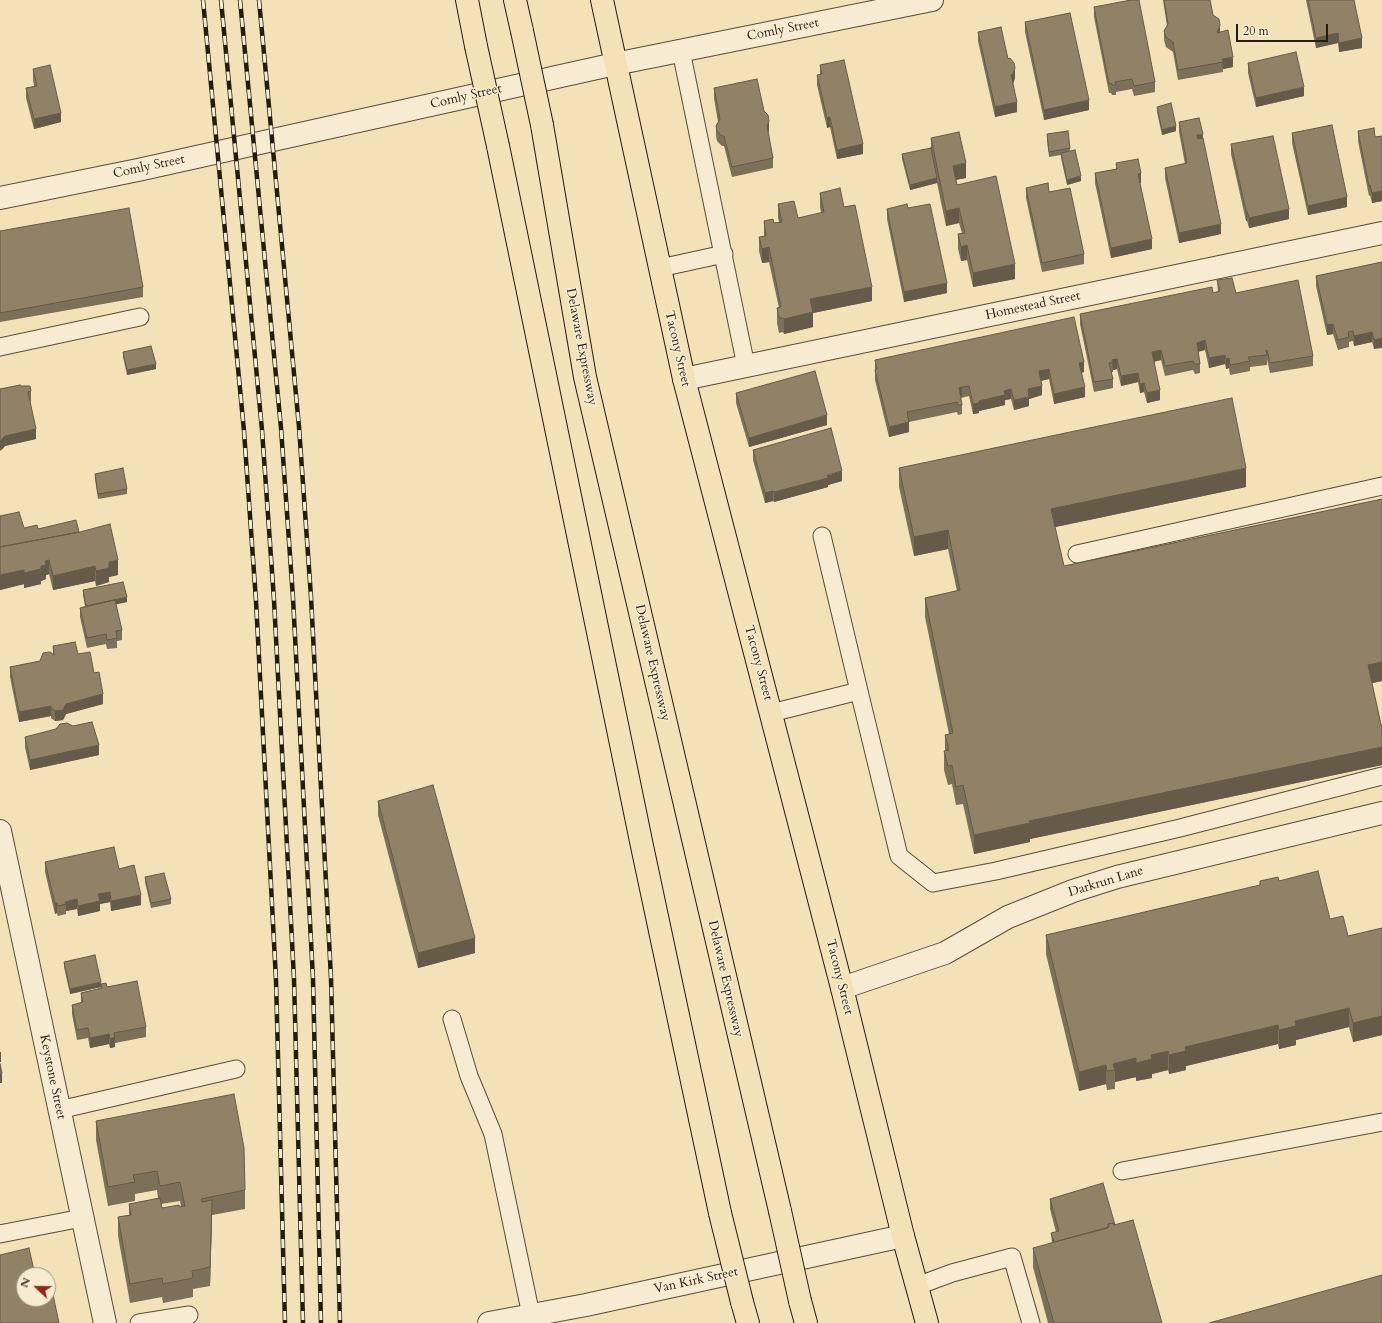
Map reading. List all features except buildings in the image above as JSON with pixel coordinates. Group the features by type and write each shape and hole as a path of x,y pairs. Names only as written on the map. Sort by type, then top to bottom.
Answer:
{"main road":[{"path":"467,0 643,854 720,1213 748,1323"},
{"name":"Delaware Expressway","path":"514,0 542,126 585,377 806,1323"},
{"name":"Tacony Street","path":"602,0 684,380 842,988 903,1236 927,1323"}],"street":[{"name":"Comly Street","path":"0,198 138,170 615,64 932,0"},
{"name":"Homestead Street","path":"684,380 1382,233"},
{"name":"Darkrun Lane","path":"842,988 945,953 1008,917 1074,891 1117,877 1382,813"},
{"name":"Keystone Street","path":"0,831 2,854 105,1323"},
{"name":"Van Kirk Street","path":"489,1323 586,1304 903,1236"}],"lane":[{"path":"681,51 746,366"},
{"path":"660,268 724,254"},
{"path":"0,346 140,317"},
{"path":"1076,554 1382,486"},
{"path":"822,536 899,856 933,882 996,871 1180,828 1382,776"},
{"path":"770,713 859,691"},
{"path":"452,1019 469,1076 493,1134 531,1315"},
{"path":"59,1110 236,1069"},
{"path":"1122,1172 1382,1122"},
{"path":"0,1234 82,1218"},
{"path":"917,1286 952,1273 1012,1257 1031,1323"},
{"path":"139,1323 189,1315"}],"railway":[{"path":"203,0 244,431 256,601 276,980 285,1323"},
{"path":"221,0 262,430 274,600 294,979 303,1323"},
{"path":"240,0 281,428 293,598 313,979 321,1323"},
{"path":"259,0 299,427 311,597 331,978 340,1323"}]}
